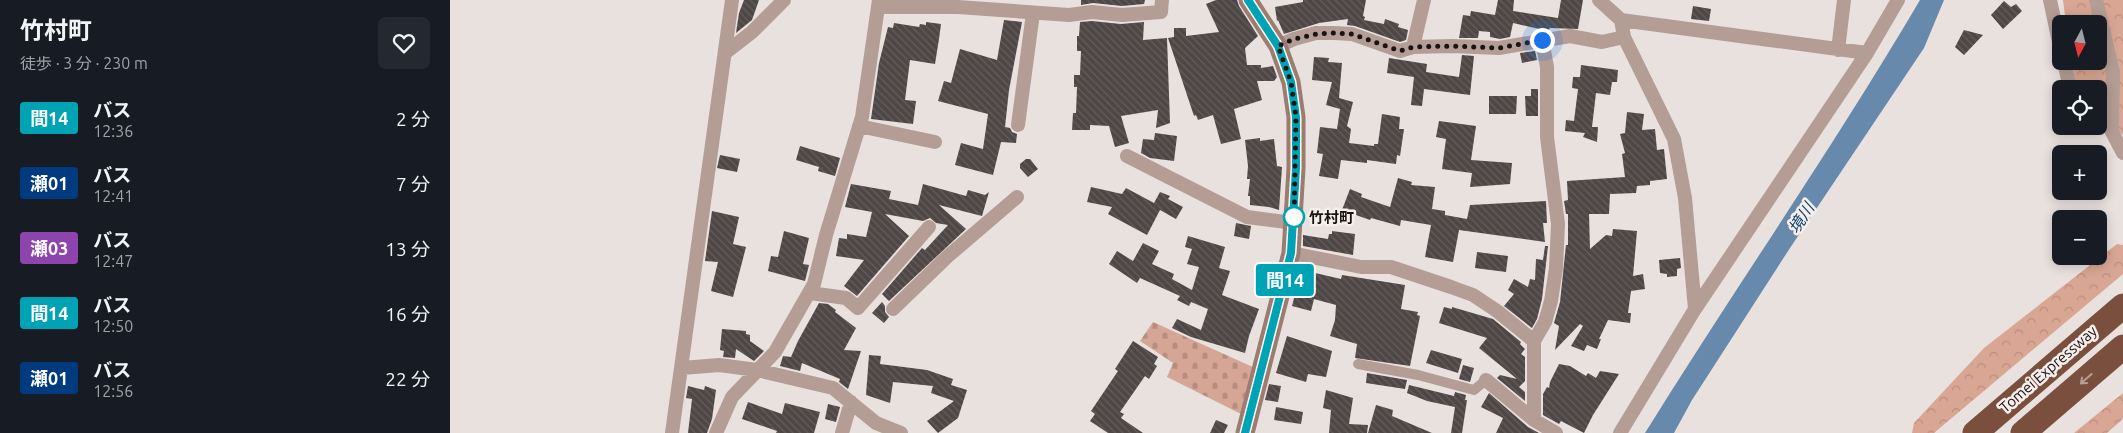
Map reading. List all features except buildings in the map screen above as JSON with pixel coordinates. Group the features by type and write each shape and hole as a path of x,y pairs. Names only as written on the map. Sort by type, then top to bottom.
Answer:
{"highway":[{"name":"Tomei Expressway","path":"1975,433 2123,306"},
{"path":"2023,433 2123,347"}],"main road":[{"path":"1245,433 1291,253 1294,223 1296,117 1291,82 1278,46 1248,0"}],"street":[{"path":"672,433 732,0"},
{"path":"725,54 752,32 784,0"},
{"path":"716,433 732,397 775,352 810,293 859,126 879,4 1028,11 1033,13 1069,15 1092,12 1122,15 1161,12 1162,0"},
{"path":"1413,47 1424,0"},
{"path":"1599,0 1621,20 1867,53"},
{"path":"1838,50 1844,0"},
{"path":"1620,433 1695,309 1867,53 1898,0"},
{"path":"2050,0 2053,15"},
{"path":"2096,0 2113,72 2112,132 2123,153"},
{"path":"1018,125 1033,13"},
{"path":"1621,20 1624,37 1674,139 1685,198 1695,309"},
{"path":"1278,46 1294,39 1316,34 1334,33 1352,34 1400,51 1413,47 1499,48 1577,36 1602,42 1624,37"},
{"path":"1534,420 1534,341 1546,322 1556,268 1557,249 1556,199 1547,137 1548,67 1542,40"},
{"path":"859,126 935,142"},
{"path":"2107,130 2112,132"},
{"path":"1127,156 1247,217 1294,223"},
{"path":"893,309 948,256 1017,197"},
{"path":"810,293 846,298 858,308 929,227"},
{"path":"1291,253 1361,267 1391,267 1451,287 1473,295 1497,311 1534,341"},
{"path":"1358,364 1418,375 1474,390 1486,380 1534,420 1556,433"},
{"path":"682,368 719,366 757,370 833,388 876,423 901,433"},
{"path":"842,433 851,402"}],"green space":[{"path":"2063,0 2123,0 2123,135 2107,125 2107,80 2075,80 2073,70 2108,70 2108,15 2065,15"},
{"path":"2117,244 2123,245 2123,274 1934,433 1912,433 1914,423 1984,348 2090,265 2107,265 2107,252"},
{"path":"1153,322 1255,368 1241,414 1167,377 1173,363 1140,341"},
{"path":"2123,393 2123,419 2107,433 2074,433"}],"water":[{"name":"境川","path":"1920,0 1944,0 1924,48 1790,248 1692,400 1674,433 1645,433 1853,110"}],"bus line":[{"name":"間14","path":"1245,433 1279,308 1291,253 1296,168 1296,117 1291,82 1278,46 1248,0"}],"place":[{"name":"竹村町","path":"1294,217"}],"route":[{"path":"1294,217 1294,223 1296,117 1291,82 1278,46 1294,39 1316,34 1334,33 1352,34 1400,51 1413,47 1499,48 1542,40"}]}
